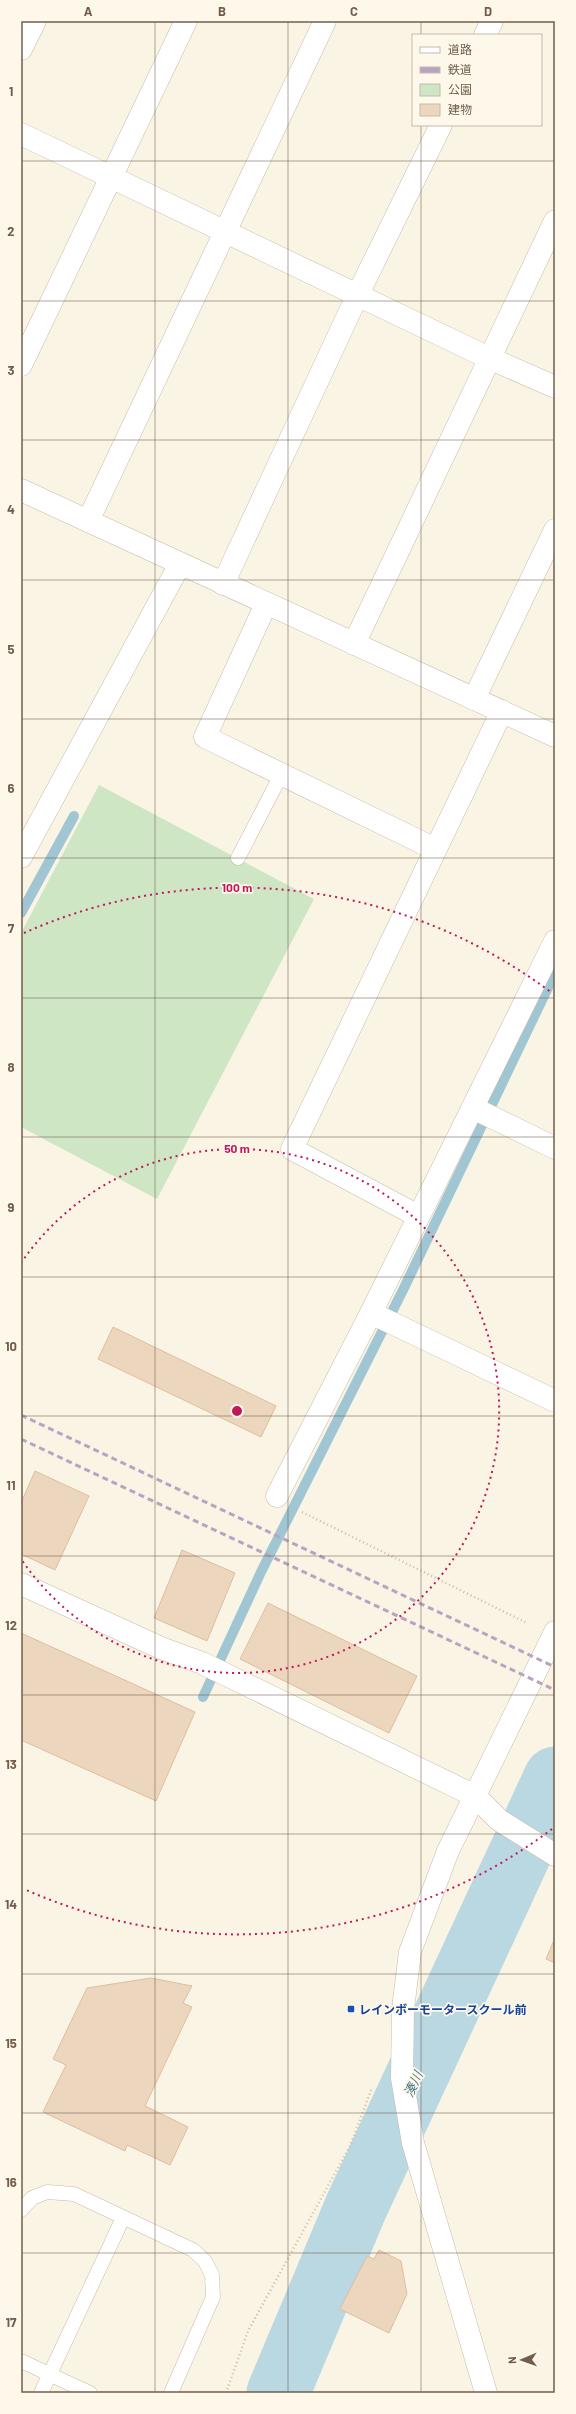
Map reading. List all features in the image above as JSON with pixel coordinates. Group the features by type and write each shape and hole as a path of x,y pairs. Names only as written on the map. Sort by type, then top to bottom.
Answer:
{"street":[{"path":"21,49 35,21"},
{"path":"21,365 113,176 186,21"},
{"path":"88,521 325,21"},
{"path":"486,34 492,21"},
{"path":"223,584 358,294 441,126"},
{"path":"21,134 113,176 489,358 555,387"},
{"path":"354,644 555,221"},
{"path":"21,490 555,736"},
{"path":"474,699 555,530"},
{"path":"21,856 29,825 180,564"},
{"path":"266,604 206,737 280,775 435,849"},
{"path":"418,1216 292,1149 502,711"},
{"path":"277,1496 371,1313 555,941"},
{"path":"473,1108 555,1148"},
{"path":"371,1313 555,1401"},
{"path":"21,1584 161,1648 202,1663 475,1796 499,1820 552,1853"},
{"path":"486,2393 413,2143 402,2078 402,2009 410,1952 448,1851 554,1634"}],"lane":[{"path":"238,858 280,775"},
{"path":"21,2210 32,2198 47,2192 74,2194 193,2250 205,2261 212,2274 214,2297 171,2393"},
{"path":"41,2393 123,2218"},
{"path":"21,2362 90,2393"}],"path":[{"path":"277,1496 293,1508 554,1634"},
{"path":"226,2393 248,2332 350,2146"}],"green space":[{"path":"99,785 314,899 157,1199 21,1127 21,933"}],"building":[{"path":"113,1327 276,1406 261,1437 98,1359"},
{"path":"35,1471 89,1496 55,1570 21,1554 21,1503"},
{"path":"182,1550 235,1573 207,1641 154,1618"},
{"path":"268,1603 417,1676 389,1733 240,1659"},
{"path":"21,1633 195,1712 156,1801 21,1740"},
{"path":"555,1938 555,1963 546,1959"},
{"path":"151,1978 192,1986 183,2003 192,2007 145,2106 188,2127 170,2165 127,2145 125,2151 43,2112 66,2065 53,2059 87,1988"},
{"path":"379,2250 401,2261 407,2294 389,2333 340,2309 367,2256 374,2259"}],"waterway":[{"path":"21,913 74,816"},
{"path":"203,1697 261,1572 404,1288 555,973"},
{"name":"湊川","path":"278,2393 356,2207 555,1778"}],"railway":[{"path":"21,1415 555,1667"},
{"path":"21,1439 555,1690"}],"place":[{"name":"レインボーモータースクール前","path":"351,2009"}]}
